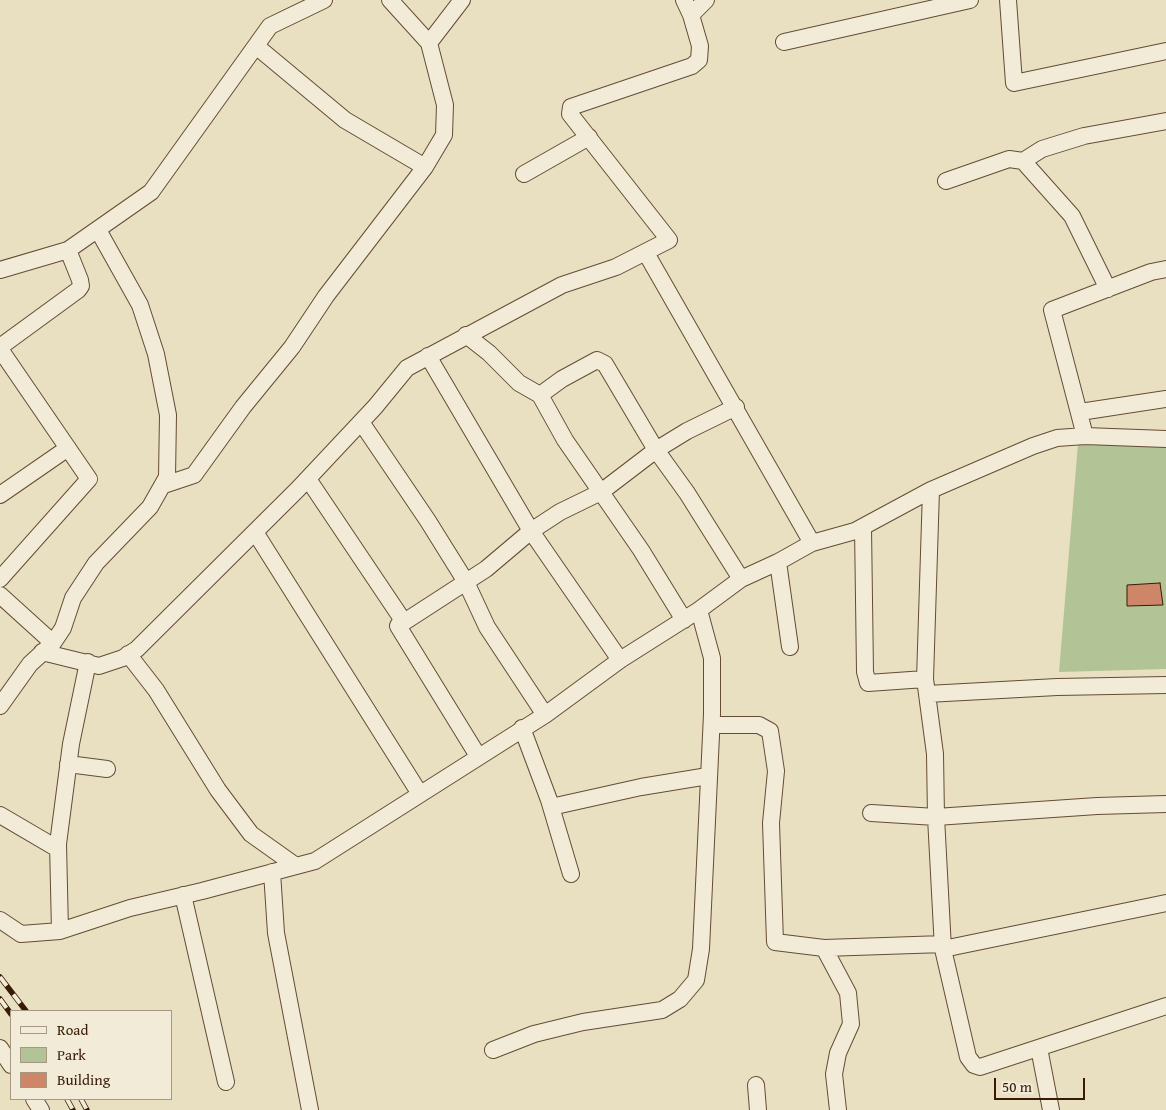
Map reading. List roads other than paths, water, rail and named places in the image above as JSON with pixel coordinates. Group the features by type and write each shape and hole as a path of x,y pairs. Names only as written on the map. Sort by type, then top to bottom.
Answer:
{"street":[{"path":"0,270 68,250 152,192 270,26 324,0"},
{"path":"164,485 194,475 292,346 326,296 425,167 444,136 445,105 429,43 390,0"},
{"path":"429,43 462,0"},
{"path":"0,595 48,648 99,666 128,654 137,649 308,479 361,422 407,368 562,285 616,267 669,240 570,114 571,107 692,66 699,60 700,46 688,7 706,0"},
{"path":"784,42 970,0"},
{"path":"1008,0 1014,83 1166,51"},
{"path":"256,46 345,120 425,167"},
{"path":"1023,161 1042,149 1084,136 1166,121"},
{"path":"524,174 589,138"},
{"path":"946,181 1009,159 1023,161 1072,216 1108,289"},
{"path":"0,706 30,664 48,648 63,628 73,598 96,563 150,507 167,477 168,416 156,354 140,305 98,230"},
{"path":"0,579 89,479 0,348 81,286 68,250"},
{"path":"646,253 736,406 812,543"},
{"path":"1085,436 1052,310 1151,272 1166,269"},
{"path":"466,336 489,353 519,383 540,395 565,440 641,550 684,620"},
{"path":"428,356 531,531 620,660"},
{"path":"540,395 562,379 597,360 605,364 656,450 687,493 741,579"},
{"path":"1080,412 1166,399"},
{"path":"398,626 486,570 531,531 560,512 601,492 656,450 687,431 736,406"},
{"path":"361,422 466,582 487,628 545,714"},
{"path":"0,920 22,934 60,931 130,908 315,861 545,714 620,660 700,610 741,579 778,562 812,543 863,526 931,490 1033,446 1057,438 1085,436 1166,439"},
{"path":"0,495 68,448"},
{"path":"308,479 402,618 398,626"},
{"path":"931,490 926,687 936,754 936,817 944,946 968,1057 974,1065 980,1067 1166,1006"},
{"path":"863,526 865,672 868,684 926,687 1166,685"},
{"path":"255,532 420,794"},
{"path":"778,562 790,646"},
{"path":"494,1050 534,1034 583,1022 662,1010 680,999 696,980 702,949 708,776 712,725 712,658 700,610"},
{"path":"398,626 478,756"},
{"path":"128,654 171,714 218,790 251,834 296,866"},
{"path":"60,931 58,850 68,764 88,662"},
{"path":"712,725 760,725 770,731 776,771 771,823 775,942 824,948 944,946 1166,903"},
{"path":"522,728 551,807 571,874"},
{"path":"68,764 106,769"},
{"path":"551,807 641,786 708,776"},
{"path":"871,813 936,817 1096,806 1166,804"},
{"path":"0,815 58,850"},
{"path":"272,872 276,933 310,1110"},
{"path":"183,896 226,1082"},
{"path":"824,948 848,993 851,1024 838,1053 834,1074 838,1110"},
{"path":"0,1048 10,1063"},
{"path":"1039,1048 1051,1110"},
{"path":"756,1085 758,1110"}],"railway":[{"path":"0,977 25,1010"},
{"path":"0,999 10,1013"},
{"path":"68,1100 73,1110"},
{"path":"82,1100 87,1110"}]}
